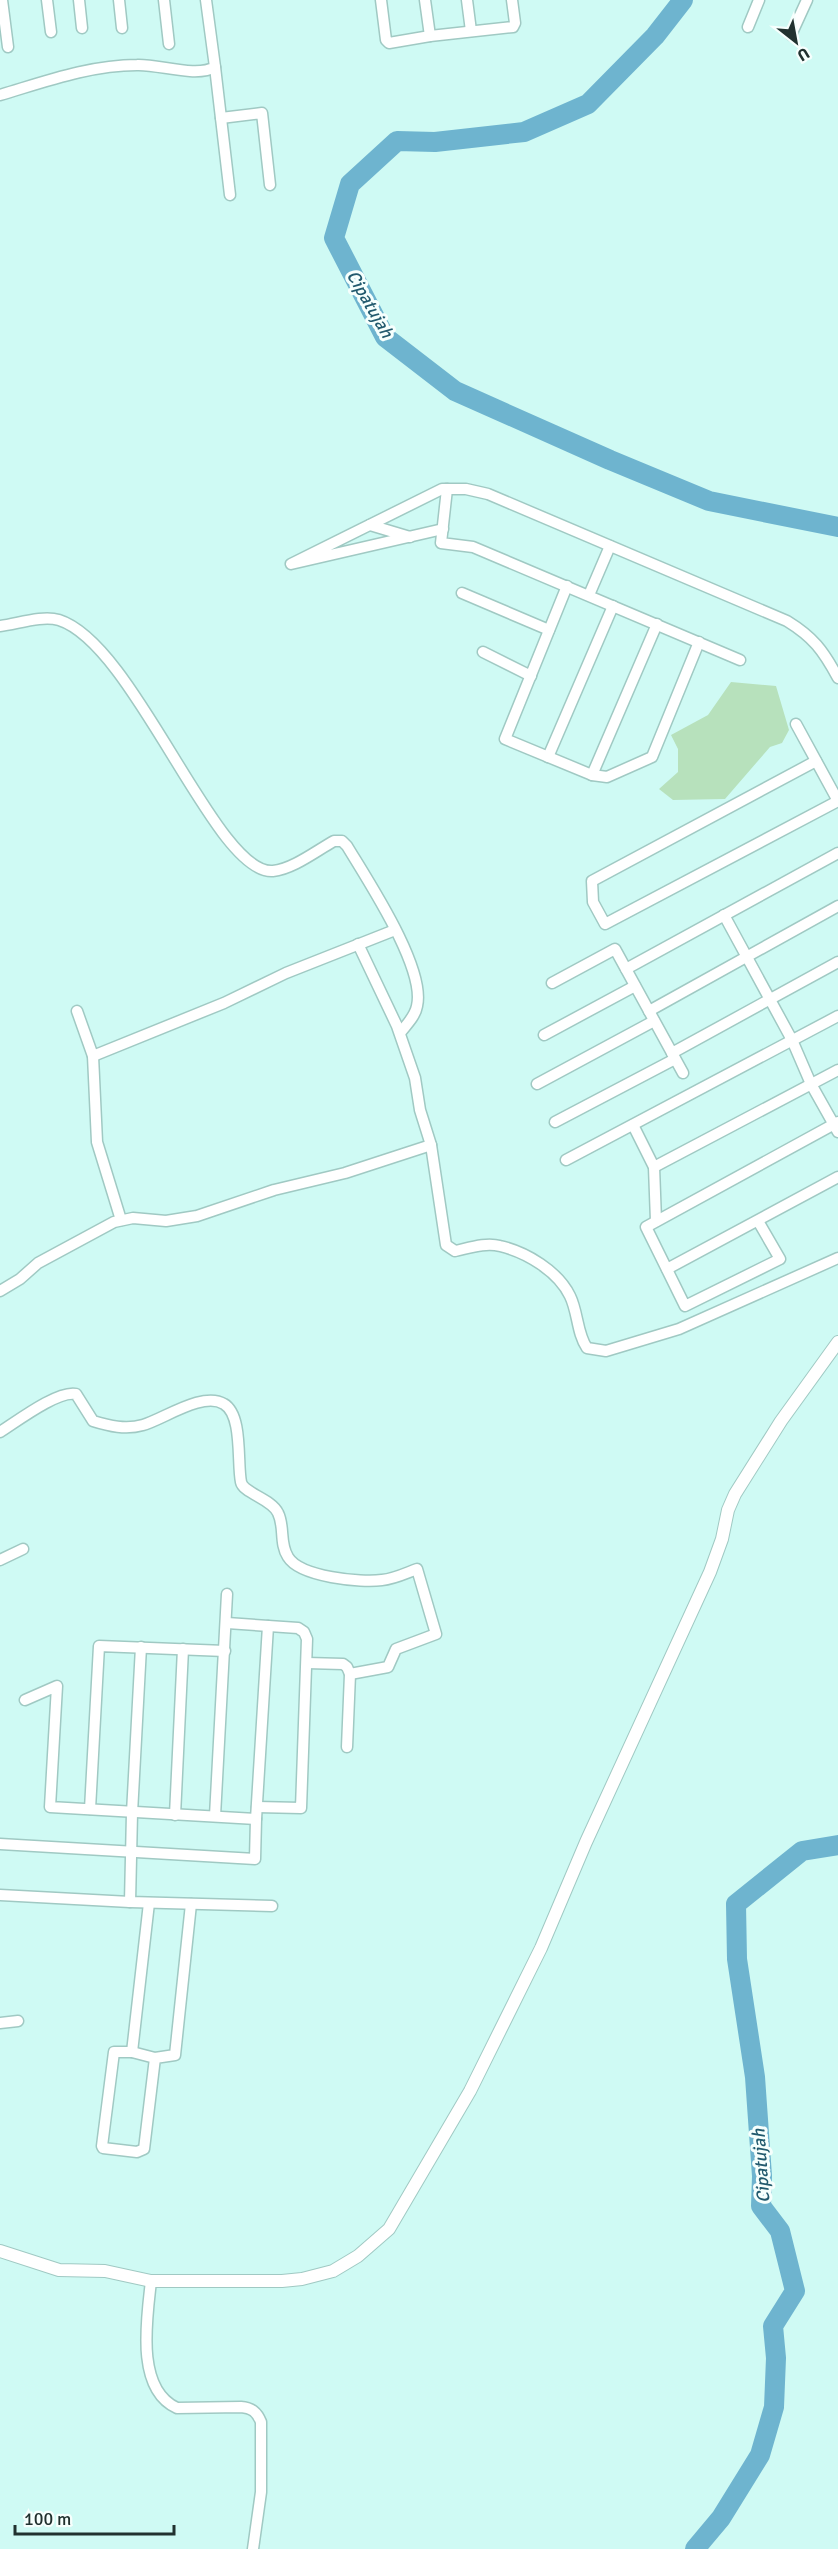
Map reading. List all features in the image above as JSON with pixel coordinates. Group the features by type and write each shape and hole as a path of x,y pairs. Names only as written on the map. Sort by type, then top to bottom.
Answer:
{"street":[{"path":"2,0 8,46"},
{"path":"47,0 51,32"},
{"path":"78,0 82,28"},
{"path":"119,0 122,28"},
{"path":"164,0 169,44"},
{"path":"206,0 230,195"},
{"path":"381,0 388,42 513,27 515,23 512,0"},
{"path":"424,0 430,36"},
{"path":"467,0 471,31"},
{"path":"748,27 759,0"},
{"path":"791,35 807,0"},
{"path":"0,95 60,78 123,65 192,71 204,71 215,67"},
{"path":"221,118 262,113 270,185"},
{"path":"443,529 291,564 442,489 466,489 488,494 787,621 807,633 823,650 838,678"},
{"path":"447,489 441,543 473,547 740,660"},
{"path":"370,525 410,537"},
{"path":"589,595 610,546"},
{"path":"567,586 505,739 592,776 608,777 652,757 699,642"},
{"path":"462,593 549,630"},
{"path":"548,757 613,606"},
{"path":"0,626 58,620 91,641 117,669 220,828 250,863 272,871 283,868 334,841 342,842 347,846 395,930 414,970 419,993 413,1017 400,1034"},
{"path":"592,776 657,624"},
{"path":"483,652 531,676"},
{"path":"796,724 838,801 605,924 593,902 592,881 816,761"},
{"path":"626,969 838,853"},
{"path":"537,1084 747,957 838,906"},
{"path":"724,915 792,1040 811,1084 837,1126 646,1227 686,1306 780,1259 758,1221"},
{"path":"93,1056 224,1003 286,973 395,930"},
{"path":"358,944 400,1034 415,1078 420,1110 430,1145 446,1245 454,1251 484,1245 500,1245 530,1257 560,1281 578,1314 584,1343 591,1350 606,1351 680,1329 838,1258"},
{"path":"552,983 615,949 683,1073"},
{"path":"555,1122 770,999 838,963"},
{"path":"544,1035 635,986"},
{"path":"77,1011 93,1056 97,1142 121,1221"},
{"path":"566,1160 838,1016"},
{"path":"654,1167 838,1070"},
{"path":"633,1125 654,1167 656,1221"},
{"path":"0,1291 20,1279 38,1263 121,1221 133,1218 166,1221 197,1216 274,1190 345,1173 430,1145"},
{"path":"667,1269 838,1177"},
{"path":"0,2251 59,2270 105,2271 151,2281 282,2281 320,2275 358,2256 389,2229 470,2091 541,1948 586,1842 710,1572 735,1494 781,1421 838,1342"},
{"path":"0,1432 41,1406 70,1392 76,1394 93,1421 113,1427 143,1425 190,1404 216,1401 226,1405 233,1415 240,1457 241,1484 245,1489 268,1501 278,1513 283,1549 289,1560 300,1567 335,1578 384,1580 417,1569 436,1634 396,1649 388,1667 350,1674"},
{"path":"0,1560 23,1549"},
{"path":"215,1816 228,1594"},
{"path":"227,1623 298,1628 308,1639 301,1808 257,1807"},
{"path":"0,1844 255,1859 268,1626"},
{"path":"90,1809 99,1646 225,1651"},
{"path":"130,1902 132,1813 141,1647"},
{"path":"175,1815 183,1649"},
{"path":"307,1663 343,1664 347,1667 350,1674 346,1747"},
{"path":"25,1700 57,1686 50,1807 256,1819"},
{"path":"0,1895 149,1903 272,1906"},
{"path":"132,2052 149,1903"},
{"path":"155,2058 144,2149 137,2152 104,2148 102,2146 114,2052 132,2052 155,2058 175,2055 192,1904"},
{"path":"0,2023 18,2021"},
{"path":"151,2281 147,2326 149,2368 157,2393 167,2404 177,2408 241,2407 251,2408 259,2415 261,2422 261,2492 253,2549"}],"green space":[{"path":"731,682 776,686 789,730 782,743 770,747 725,799 673,800 659,789 678,772 678,749 671,735 708,715"}],"waterway":[{"name":"Cipatujah","path":"683,0 655,36 588,104 524,132 435,142 397,141 350,184 334,238 385,337 455,391 709,501 838,527"},
{"name":"Cipatujah","path":"695,2549 721,2518 760,2455 774,2407 776,2358 773,2326 795,2291 780,2231 761,2206 762,2176 755,2077 737,1959 736,1904 802,1851 838,1845"}]}
